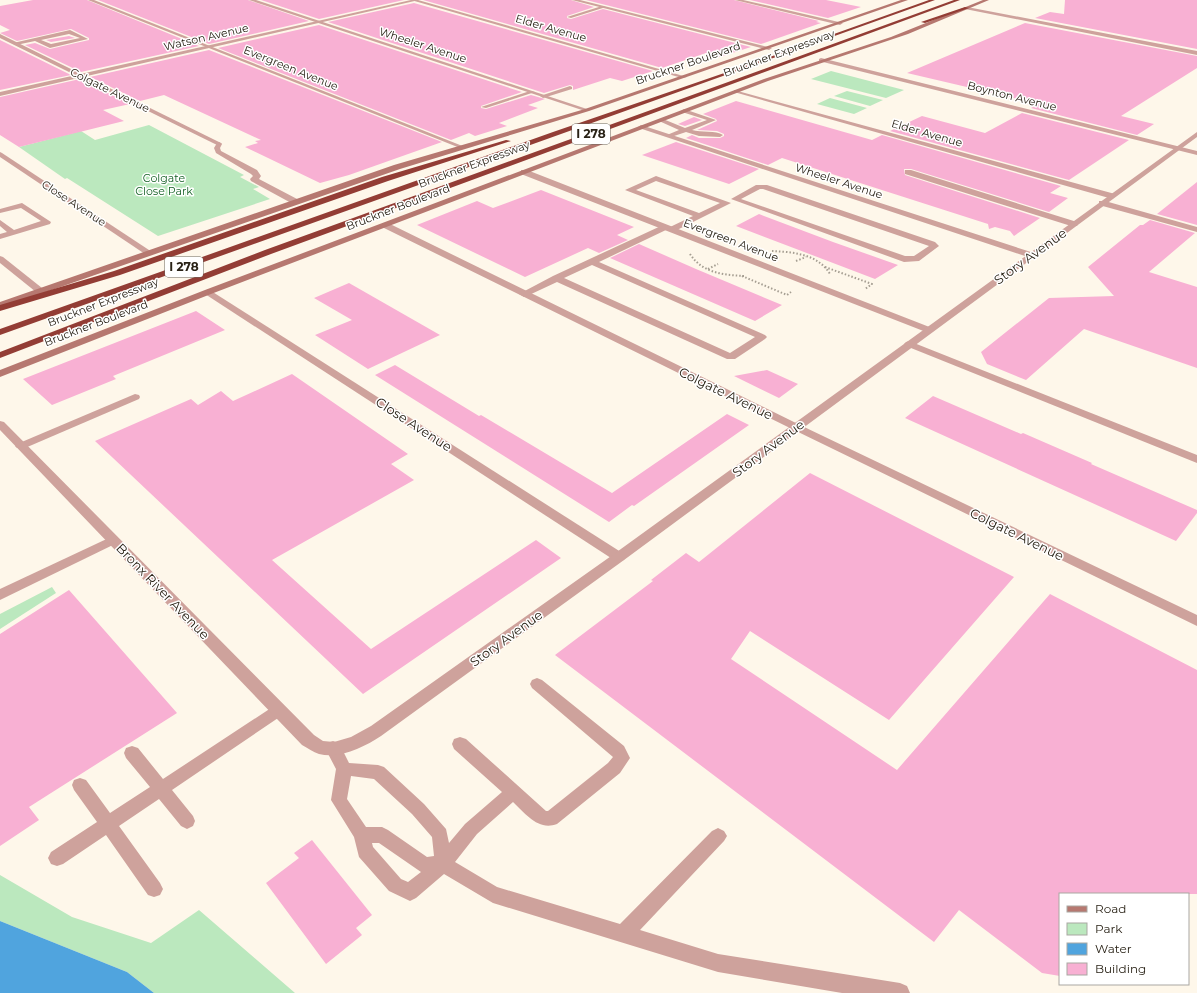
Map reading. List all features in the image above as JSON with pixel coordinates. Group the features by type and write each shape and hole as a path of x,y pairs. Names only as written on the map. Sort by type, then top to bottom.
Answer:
{"highway":[{"path":"881,18 888,10 918,0"},
{"name":"Bruckner Expressway","path":"0,332 171,272 555,133 735,71 933,0"},
{"name":"Bruckner Expressway","path":"0,354 386,209 958,0"},
{"path":"795,59 852,45 944,14 967,8"},
{"path":"0,308 145,264 412,171 510,141 555,133"},
{"path":"0,358 47,336"}],"main road":[{"name":"Bruckner Boulevard","path":"0,305 148,252 397,167 587,110 769,48 903,0"},
{"name":"Bruckner Boulevard","path":"0,374 208,292 660,120 691,120 736,91 821,60 880,42 987,0"}],"street":[{"name":"Evergreen Avenue","path":"90,0 462,147"},
{"name":"Wheeler Avenue","path":"252,0 587,110"},
{"name":"Watson Avenue","path":"0,94 415,0"},
{"name":"Elder Avenue","path":"415,0 684,77"},
{"path":"574,0 769,48"},
{"path":"737,0 840,23"},
{"path":"569,17 604,7"},
{"path":"967,8 1197,53"},
{"path":"16,43 35,39 70,32 85,39 50,46 35,39"},
{"name":"Colgate Avenue","path":"0,36 219,144 217,148 218,152 254,172 257,176 254,179 296,202"},
{"name":"Boynton Avenue","path":"821,60 1197,153"},
{"path":"543,96 570,88"},
{"name":"Elder Avenue","path":"736,91 1112,196"},
{"path":"484,107 532,92"},
{"path":"660,120 672,124 672,126 699,134 720,135"},
{"path":"672,124 691,120"},
{"path":"669,136 684,130 691,120"},
{"name":"Wheeler Avenue","path":"641,127 1031,256"},
{"name":"Story Avenue","path":"333,748 350,745 376,731 619,557 1197,134"},
{"name":"Close Avenue","path":"0,154 148,252"},
{"name":"Evergreen Avenue","path":"524,172 929,330"},
{"path":"908,172 1074,224"},
{"path":"700,216 629,190 656,178 727,203"},
{"path":"524,294 592,262 700,216 758,187 764,187 935,246 916,259 904,259 735,199"},
{"path":"1102,204 1197,230"},
{"path":"0,211 22,205 47,222 0,236"},
{"path":"0,222 13,233"},
{"name":"Colgate Avenue","path":"385,225 796,427 1197,621"},
{"path":"0,259 39,290"},
{"path":"556,278 731,357 762,337 592,262"},
{"name":"Close Avenue","path":"208,292 619,557"},
{"path":"909,344 1197,459"},
{"path":"21,446 135,397"},
{"name":"Bronx River Avenue","path":"0,424 308,740 319,747 333,748"},
{"path":"0,595 113,540"},
{"path":"460,744 542,818 551,819 614,768 622,758 618,751 537,684"},
{"path":"57,858 279,710"},
{"path":"333,748 344,769 339,800 362,835 365,850 395,885 410,892 443,864 471,829 513,792"},
{"path":"132,753 187,821"},
{"path":"344,769 378,772 418,808 440,834 443,864"},
{"path":"80,784 154,889"},
{"path":"362,835 382,835 424,865 443,864 493,894 718,963 900,993"},
{"path":"624,933 718,836"}],"path":[{"path":"689,251 690,256 695,262 714,272 752,276"},
{"path":"769,251 797,254 816,260 830,272 830,277"},
{"path":"825,267 872,284 859,292"},
{"path":"741,276 787,295 792,292"}],"green space":[{"path":"831,71 904,90 886,98 811,79"},
{"path":"847,91 883,100 870,106 834,96"},
{"path":"830,98 867,108 854,114 817,104"},
{"name":"Colgate Close Park","path":"149,125 244,175 240,177 259,187 253,189 270,199 158,236 67,178 65,179 19,147 81,131 95,140"},
{"path":"52,587 56,593 0,629 0,614"},
{"path":"0,875 72,917 151,943 199,910 295,993 154,993 127,972 0,921"}],"water":[{"path":"0,921 127,972 154,993 0,993"}],"building":[{"path":"33,0 87,0 199,46 81,72 25,45 35,43 50,49 89,40 89,38 71,29 17,41 0,33 10,30 0,25 0,6"},
{"path":"98,0 248,0 309,21 209,44"},
{"path":"261,0 404,0 319,19"},
{"path":"423,0 571,0 594,7 567,16 567,18 571,19 603,9 751,47 720,57 706,53 662,68"},
{"path":"586,0 734,0 819,21 816,22 821,23 761,44"},
{"path":"750,0 826,0 861,7 828,18"},
{"path":"1065,0 1197,0 1197,49 1035,18 1050,12 1064,14"},
{"path":"414,3 653,71 622,81 610,78 573,90 573,86 570,85 544,93 328,22"},
{"path":"1025,23 1197,56 1197,68 1121,116 1154,124 1137,135 1031,108 1039,104 907,73"},
{"path":"319,25 522,92 481,106 481,108 486,109 531,95 545,99 528,105 538,108 499,123 507,126 475,136 469,133 451,140 218,48"},
{"path":"69,36 75,38 51,42 46,40"},
{"path":"0,40 71,75 0,90"},
{"path":"209,50 442,142 349,175 320,183 245,147 258,143 255,141 261,140 164,95 140,101 90,77"},
{"path":"80,79 130,104 103,110 124,121 19,147 0,135 0,97"},
{"path":"736,101 872,140 882,135 1061,186 1050,193 1068,198 1049,212 911,169 904,169 905,175 1040,218 1014,236 1010,231 995,227 989,229 988,224 782,158 768,165 686,138 692,135 699,138 720,138 724,136 724,134 717,131 697,130 717,121 716,119 703,114"},
{"path":"1022,113 1129,140 1069,180 890,131 922,116 985,133"},
{"path":"694,117 702,120 685,126 678,124"},
{"path":"676,142 759,169 729,184 642,155"},
{"path":"1197,182 1197,225 1157,214"},
{"path":"541,190 634,227 617,235 628,240 599,253 588,248 525,277 417,225 477,201 493,208"},
{"path":"759,214 898,265 875,279 736,226"},
{"path":"1150,220 1195,233 1149,272 1197,287 1197,368 1084,329 1026,380 987,364 981,352 1049,298 1114,296 1088,267 1140,225 1143,225"},
{"path":"639,244 782,305 755,321 610,258"},
{"path":"349,283 440,335 368,369 315,335 352,320 314,298"},
{"path":"196,311 225,330 113,376 116,379 52,405 23,379"},
{"path":"395,365 479,416 481,415 612,493 727,414 749,425 609,522 375,375"},
{"path":"767,370 798,384 779,398 734,376"},
{"path":"292,374 408,454 391,464 414,480 272,560 371,649 536,540 561,558 363,694 95,441 191,399 198,405 221,391 233,401"},
{"path":"933,396 1092,463 1091,464 1197,510 1197,513 1176,541 905,418"},
{"path":"810,473 1014,577 889,720 750,631 731,659 897,770 1050,594 1197,670 1197,894 1059,893 1059,976 1042,973 959,910 934,942 555,655 653,581 651,580 686,553 699,562"},
{"path":"69,590 177,713 29,807 39,820 0,846 0,634"},
{"path":"312,840 372,915 356,928 362,935 326,964 266,883 299,858 294,853"}]}
